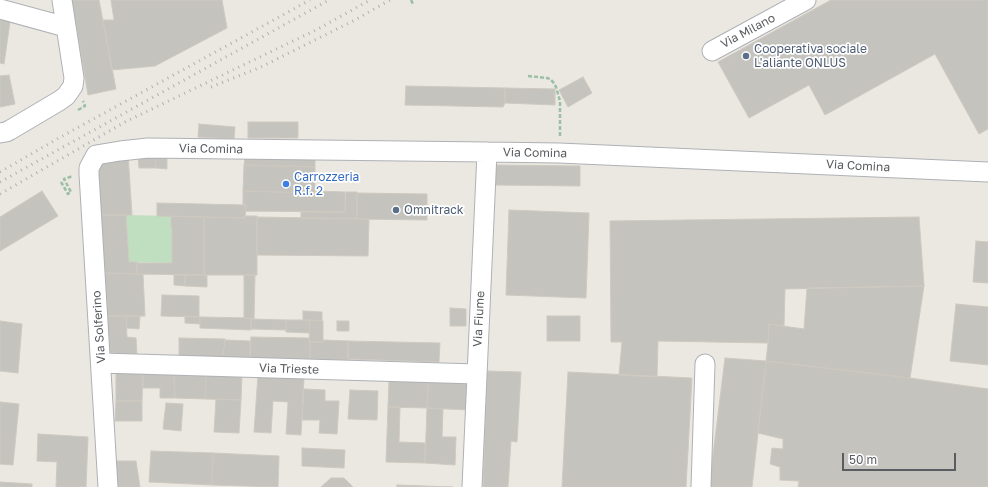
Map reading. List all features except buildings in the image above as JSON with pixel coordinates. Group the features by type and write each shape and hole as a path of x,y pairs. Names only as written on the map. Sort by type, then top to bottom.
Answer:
{"street":[{"path":"0,133 10,130 66,96 73,86 74,78 62,0"},
{"name":"Via Milano","path":"712,50 806,0"},
{"path":"0,9 66,27"},
{"name":"Via Comina","path":"89,168 96,155 148,148 559,153 988,172"},
{"name":"Via Fiume","path":"472,487 487,152"},
{"name":"Via Solferino","path":"89,168 108,487"},
{"name":"Via Trieste","path":"101,363 477,374"},
{"path":"701,487 705,364"}],"path":[{"path":"528,76 550,79 560,96 559,153"},
{"path":"61,182 68,194 71,192 64,179 67,177"}],"green space":[{"path":"126,215 171,216 172,263 129,262"}],"railway":[{"path":"0,172 57,139 310,0"},
{"path":"0,182 329,0"},
{"path":"0,194 125,122 318,29 370,0"},
{"path":"211,87 261,67 355,20 390,0"}],"place":[{"name":"Cooperativa sociale L'aliante ONLUS","path":"746,56"},
{"name":"Carrozzeria R.f. 2","path":"286,184"},
{"name":"Omnitrack","path":"396,210"}]}
